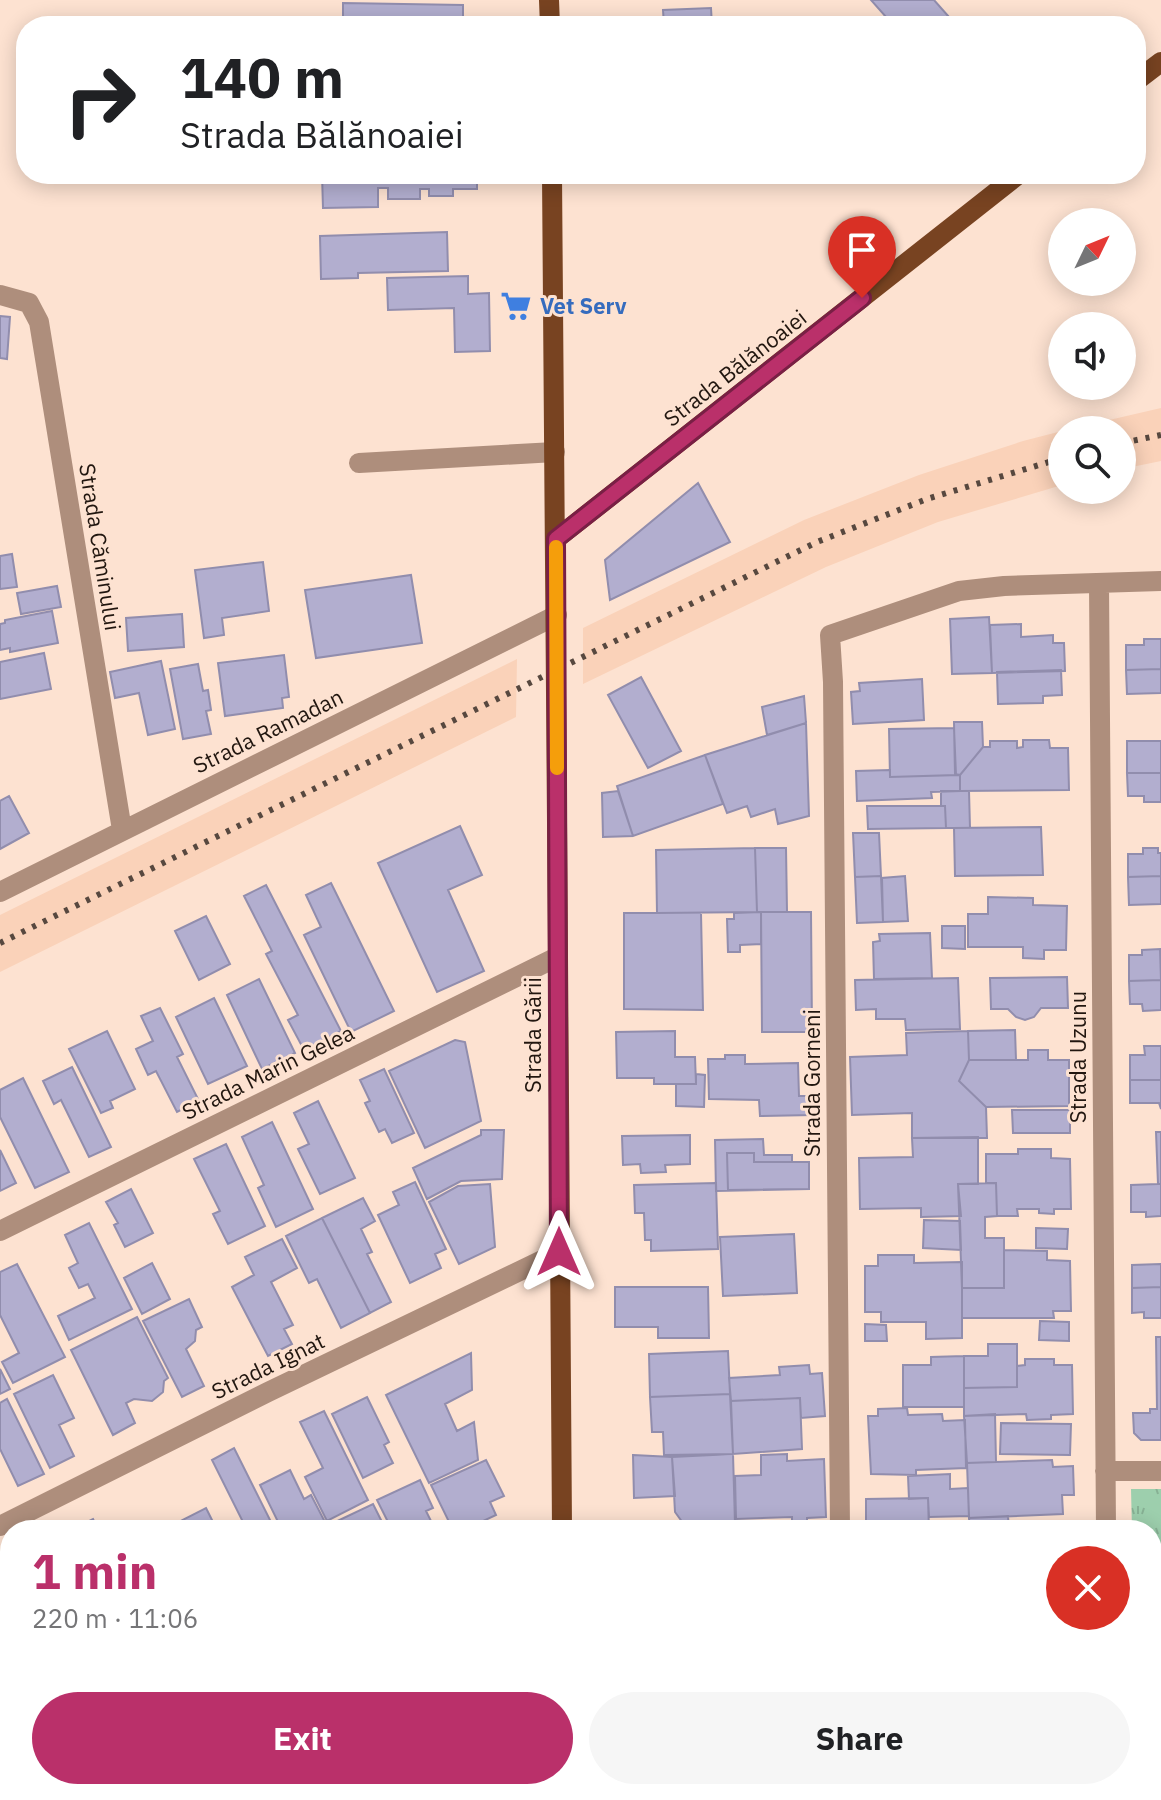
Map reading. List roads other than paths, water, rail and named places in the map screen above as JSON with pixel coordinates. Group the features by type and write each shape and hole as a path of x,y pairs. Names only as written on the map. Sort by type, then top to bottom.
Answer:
{"main road":[{"name":"Strada Gării","path":"552,184 562,1520"},
{"name":"Strada Bălănoaiei","path":"556,539 1006,184"}],"street":[{"name":"Strada Căminului","path":"0,295 29,303 39,322 122,830"},
{"path":"359,463 555,452"},
{"path":"1099,583 1161,581"},
{"name":"Strada Gorneni","path":"840,1520 833,682 830,635 959,591 1004,586 1099,583"},
{"name":"Strada Uzunu","path":"1099,583 1106,1520"},
{"name":"Strada Ramadan","path":"0,892 557,615"},
{"name":"Strada Marin Gelea","path":"0,1231 557,957"},
{"name":"Strada Ignat","path":"12,1520 282,1385 559,1252"},
{"path":"1105,1471 1161,1471"}],"railway":[{"path":"1136,440 1161,435"},
{"path":"0,943 817,542 927,499 1048,462"}],"place":[{"name":"Vet Serv","path":"516,306"}]}
